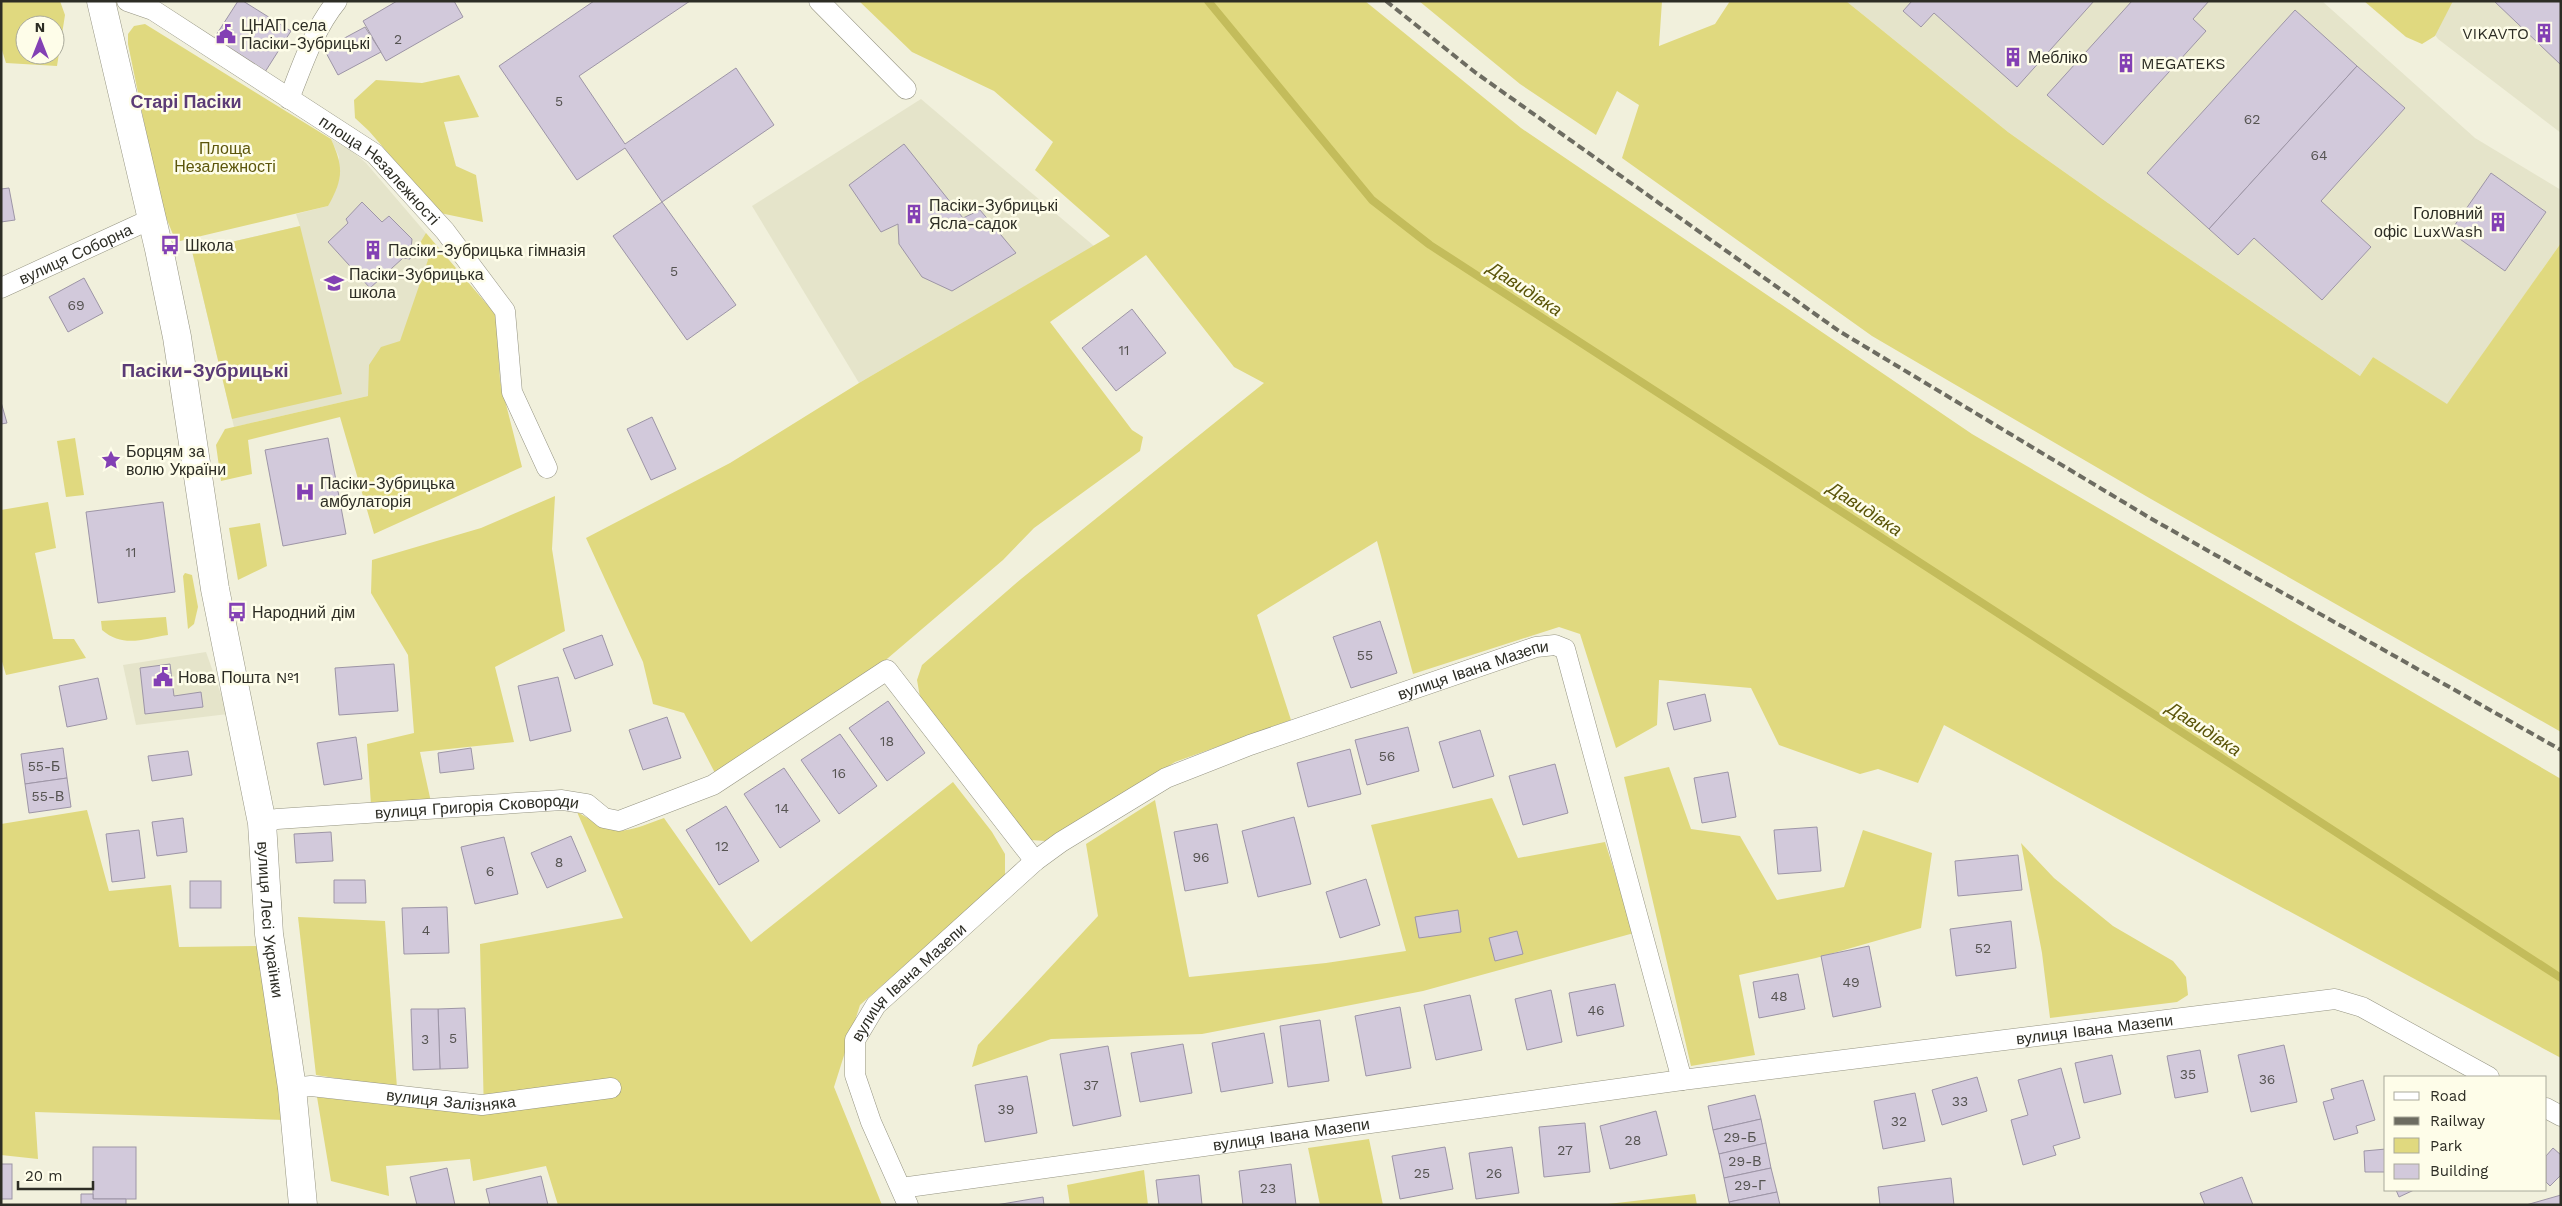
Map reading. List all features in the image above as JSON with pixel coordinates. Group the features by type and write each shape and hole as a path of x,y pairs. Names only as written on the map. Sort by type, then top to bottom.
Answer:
{"main road":[{"path":"101,1 151,219"},
{"name":"вулиця Лесі Українки","path":"151,219 186,380 215,589 226,636 262,823 269,934 292,1088 302,1205"}],"street":[{"name":"площа Незалежності","path":"127,1 154,10 289,99 346,133 375,154 445,232 505,311 512,392 547,468"},
{"path":"289,99 306,56 329,11 337,1"},
{"path":"818,1 906,89"},
{"name":"вулиця Соборна","path":"1,288 151,219"},
{"name":"вулиця Івана Мазепи","path":"1682,1080 1569,663 1564,649 1555,645 1536,647 1250,745 1166,778 1061,842 1035,861 876,1005 854,1040 855,1075 871,1122 905,1196 1682,1080 2335,1000 2362,1006 2487,1076"},
{"name":"вулиця Григорія Сковороди","path":"262,823 277,819 562,800 588,804 604,818 619,822 713,784 887,670 1035,861"},
{"name":"вулиця Залізняка","path":"292,1088 311,1086 482,1105 611,1088"},
{"path":"2547,1109 2561,1116"}],"shaded area":[{"path":"1846,1 2322,1 2475,138 2561,190 2561,243 2447,405 2373,357 2360,376 2008,132"},
{"path":"2402,1 2561,1 2561,133 2438,39 2426,22"},
{"path":"921,99 1094,246 859,383 752,206"},
{"name":"Пасіки-Зубрицька школа","path":"331,139 352,151 366,163 496,315 501,388 368,396 234,427 192,251 300,226 296,214 328,206 339,157"},
{"path":"206,652 228,714 136,725 123,665"}],"green space":[{"path":"1,1 60,1 65,15 15,15 15,64 6,63 1,47"},
{"path":"859,1 1365,1 1521,128 1972,434 2561,779 2561,1058 1944,725 1918,783 1878,769 1860,774 1779,745 1751,688 1659,680 1657,725 1616,748 1580,634 1559,627 1413,674 1377,541 1257,615 1291,720 1175,762 1060,835 1046,841 1030,840 920,697 917,680 922,665 1021,579 1264,383 1234,367 1146,255 1050,322 1132,430 1143,437 1140,451 1034,528 1003,560 881,664 715,773 684,713 653,704 643,662 586,538 730,463 859,383 1110,236 1035,170 1053,142 994,91 912,52"},
{"path":"1419,1 1662,1 1659,46 1715,24 1730,1 1846,1 2008,132 2360,376 2373,357 2447,404 2561,243 2561,732 2151,499 1872,336 1622,158 1639,105 1617,91 1596,135 1520,84"},
{"path":"2364,1 2453,1 2435,36 2422,44 2406,37"},
{"name":"Площа Незалежності","path":"145,24 331,139 338,158 340,173 337,188 328,206 176,242 161,205 128,44 128,34 134,26"},
{"path":"459,75 479,117 444,122 456,166 476,175 483,222 440,213 369,131 355,118 354,100 376,80 422,83"},
{"path":"300,226 342,394 232,419 192,251"},
{"path":"426,233 496,315 500,381 522,467 374,534 340,417 248,440 252,474 221,481 216,445 225,429 368,396 369,365 381,347 400,341 428,260 420,243"},
{"path":"75,438 84,495 66,497 57,441"},
{"path":"555,496 552,549 565,631 495,667 514,742 420,752 431,802 371,805 367,744 414,733 408,655 371,593 372,560 481,528"},
{"path":"48,502 56,548 35,553 53,639 74,639 86,658 6,675 1,658 1,510"},
{"path":"260,523 267,566 238,580 229,528"},
{"path":"185,573 192,575 198,607 194,624 188,629 183,576"},
{"path":"166,617 168,635 126,641 110,636 102,630 101,621"},
{"path":"1669,767 1691,829 1740,836 1777,900 1844,887 1863,830 1932,853 1921,928 1816,958 1739,975 1755,1055 1691,1066 1624,777"},
{"path":"953,782 992,832 1005,854 1005,876 860,1005 834,1087 882,1205 558,1205 546,1166 473,1181 470,1159 386,1166 389,1196 331,1181 317,1097 484,1115 480,944 623,918 577,812 611,829 619,830 637,828 664,818 751,942"},
{"path":"1492,798 1518,858 1605,842 1634,933 1423,991 1202,1034 1051,1039 972,1067 978,1045 1098,916 1086,844 1155,800 1189,977 1326,963 1406,951 1371,825"},
{"path":"87,810 109,891 171,885 179,947 259,946 285,1120 35,1112 38,1159 1,1155 1,824"},
{"path":"2021,843 2054,878 2113,926 2173,961 2186,977 2188,995 2177,1002 2050,1018 2042,953"},
{"path":"298,917 385,921 397,1088 316,1075"},
{"path":"1369,1139 1383,1205 1320,1205 1308,1148"},
{"path":"1144,1170 1148,1205 1070,1205 1067,1185"},
{"path":"1695,1194 1697,1205 1599,1205"}],"building":[{"path":"238,1 243,1 291,31 265,72 213,40"},
{"path":"397,1 454,1 463,17 386,61 363,21"},
{"path":"594,1 690,1 579,76 625,144 736,68 774,125 662,202 625,148 577,180 499,66"},
{"name":"Мебліко","path":"1912,1 2094,1 2017,87 1934,13 1921,27 1903,11"},
{"name":"MEGATEKS","path":"2132,1 2209,1 2193,19 2206,31 2103,145 2047,95"},
{"name":"VIKAVTO","path":"2494,1 2561,1 2561,65"},
{"path":"2295,10 2357,66 2209,229 2147,173"},
{"path":"365,27 381,52 338,75 324,49"},
{"path":"2357,66 2405,108 2321,201 2371,247 2322,300 2254,238 2238,255 2209,229"},
{"name":"Пасіки-Зубрицькі Ясла-садок","path":"904,144 963,218 980,210 1016,253 952,291 922,277 899,244 898,224 881,232 849,185"},
{"name":"Головний офіс LuxWash","path":"2491,173 2546,212 2505,271 2450,232"},
{"path":"9,188 15,220 1,222 1,189"},
{"name":"Пасіки-Зубрицька гімназія","path":"362,202 382,222 389,216 412,239 410,259 403,258 370,288 328,242 348,223 346,219"},
{"path":"662,202 736,305 687,340 613,236"},
{"path":"84,278 103,313 68,332 49,297"},
{"path":"1132,309 1166,353 1116,391 1082,348"},
{"path":"1,402 7,423 1,424"},
{"path":"652,417 676,469 651,480 627,429"},
{"name":"Пасіки-Зубрицька амбулаторія","path":"328,438 346,534 283,546 265,450"},
{"path":"163,502 175,592 98,603 86,512"},
{"path":"1380,621 1397,673 1351,688 1333,637"},
{"path":"602,635 613,665 575,679 563,649"},
{"path":"170,664 174,696 201,692 203,707 145,714 140,668"},
{"path":"394,664 398,711 339,715 335,668"},
{"path":"558,677 571,731 530,741 518,686"},
{"path":"98,678 107,719 67,727 59,686"},
{"path":"1705,694 1711,721 1674,730 1667,703"},
{"path":"888,701 925,753 887,781 849,728"},
{"path":"667,717 681,758 643,770 629,730"},
{"path":"1408,727 1419,771 1367,785 1355,740"},
{"path":"1480,730 1494,776 1453,788 1439,742"},
{"path":"840,734 877,786 839,814 801,760"},
{"path":"356,737 362,779 324,785 317,743"},
{"path":"63,748 67,778 25,784 21,754"},
{"path":"471,748 474,769 440,773 438,753"},
{"path":"1350,749 1361,794 1308,807 1297,763"},
{"path":"188,751 192,775 152,781 148,756"},
{"path":"1555,764 1568,813 1523,825 1509,776"},
{"path":"784,768 820,821 780,848 744,794"},
{"path":"1728,772 1736,817 1702,823 1694,778"},
{"path":"67,778 71,807 29,813 25,784"},
{"path":"726,806 759,861 719,885 686,830"},
{"path":"1294,817 1311,884 1258,897 1242,831"},
{"path":"183,818 187,852 157,856 152,822"},
{"path":"1217,824 1228,883 1185,891 1174,832"},
{"path":"1817,827 1821,871 1778,874 1774,830"},
{"path":"139,830 145,878 112,882 106,834"},
{"path":"331,832 333,861 296,863 294,834"},
{"path":"571,836 586,871 547,888 531,853"},
{"path":"504,837 518,894 475,904 461,847"},
{"path":"2018,855 2022,890 1958,896 1955,861"},
{"path":"1366,879 1380,925 1340,938 1326,892"},
{"path":"334,880 365,880 366,903 334,903"},
{"path":"190,881 221,881 221,908 190,908"},
{"path":"447,907 449,953 404,954 402,908"},
{"path":"1458,910 1461,932 1419,938 1415,917"},
{"path":"2011,921 2016,968 1956,976 1950,929"},
{"path":"1517,931 1523,954 1495,961 1489,938"},
{"path":"1869,946 1881,1007 1833,1017 1821,956"},
{"path":"1798,974 1805,1009 1759,1018 1753,982"},
{"path":"1615,984 1624,1026 1577,1036 1569,993"},
{"path":"1551,990 1562,1042 1527,1050 1515,999"},
{"path":"1470,995 1482,1050 1436,1060 1424,1005"},
{"path":"1400,1007 1411,1068 1366,1076 1355,1016"},
{"path":"465,1008 468,1068 440,1069 438,1009"},
{"path":"411,1009 438,1009 440,1069 413,1070"},
{"path":"1320,1020 1329,1081 1288,1087 1280,1026"},
{"path":"1264,1033 1273,1083 1221,1092 1212,1043"},
{"path":"1183,1044 1192,1093 1140,1102 1131,1053"},
{"path":"2284,1045 2297,1102 2251,1112 2238,1055"},
{"path":"1108,1046 1121,1116 1073,1126 1060,1054"},
{"path":"2200,1050 2208,1092 2175,1098 2167,1056"},
{"path":"2112,1055 2121,1094 2084,1103 2075,1063"},
{"path":"2061,1068 2080,1138 2053,1146 2056,1155 2023,1165 2011,1120 2028,1115 2018,1080"},
{"path":"1027,1076 1037,1133 985,1142 975,1085"},
{"path":"1977,1077 1987,1111 1942,1125 1932,1090"},
{"path":"2363,1080 2375,1120 2356,1126 2358,1133 2334,1140 2323,1102 2334,1099 2331,1089"},
{"path":"1915,1093 1925,1141 1883,1149 1874,1101"},
{"path":"1755,1095 1761,1119 1713,1130 1708,1106"},
{"path":"1656,1111 1667,1155 1610,1169 1600,1126"},
{"path":"1761,1119 1766,1143 1719,1154 1713,1130"},
{"path":"1585,1123 1590,1172 1544,1177 1539,1127"},
{"path":"1766,1143 1771,1168 1724,1178 1719,1154"},
{"path":"93,1147 136,1147 136,1199 93,1199"},
{"path":"1445,1147 1453,1189 1400,1199 1392,1156"},
{"path":"1512,1147 1519,1193 1476,1199 1469,1153"},
{"path":"2553,1148 2561,1155 2561,1175 2550,1186 2547,1183 2547,1155"},
{"path":"2384,1149 2384,1172 2365,1172 2364,1151"},
{"path":"1,1164 12,1164 12,1199 1,1199"},
{"path":"1291,1164 1296,1205 1243,1205 1239,1171"},
{"path":"447,1168 455,1205 417,1205 410,1177"},
{"path":"1771,1168 1777,1192 1729,1202 1724,1178"},
{"path":"1199,1175 1202,1205 1159,1205 1156,1180"},
{"path":"541,1176 548,1205 490,1205 486,1189"},
{"path":"2242,1177 2253,1205 2205,1205 2200,1193"},
{"path":"1951,1178 1954,1205 1880,1205 1878,1187"},
{"path":"2396,1191 2412,1191 2399,1197"},
{"path":"1777,1192 1780,1205 1730,1205 1729,1202"},
{"path":"81,1194 93,1194 93,1199 126,1199 126,1205 81,1205"},
{"path":"2561,1195 2561,1205 2526,1205"},
{"path":"1043,1197 1044,1205 996,1205"}],"waterway":[{"name":"Давидівка","path":"1208,1 1372,200 1430,245 2561,978"}],"railway":[{"path":"1386,1 1476,73 1839,331 2150,518 2561,750"}],"place":[{"name":"VIKAVTO","path":"2544,33"},
{"name":"ЦНАП села Пасіки-Зубрицькі","path":"226,34"},
{"name":"Мебліко","path":"2013,57"},
{"name":"MEGATEKS","path":"2126,63"},
{"name":"Пасіки-Зубрицькі Ясла-садок","path":"914,214"},
{"name":"Головний офіс LuxWash","path":"2498,222"},
{"name":"Школа","path":"170,245"},
{"name":"Пасіки-Зубрицька гімназія","path":"373,250"},
{"name":"Пасіки-Зубрицька школа","path":"334,283"},
{"name":"Борцям за волю України","path":"111,460"},
{"name":"Пасіки-Зубрицька амбулаторія","path":"305,492"},
{"name":"Народний дім","path":"237,612"},
{"name":"Нова Пошта №1","path":"163,677"}],"district":[{"name":"Старі Пасіки","path":"186,102"},
{"name":"Пасіки-Зубрицькі","path":"205,370"}]}
